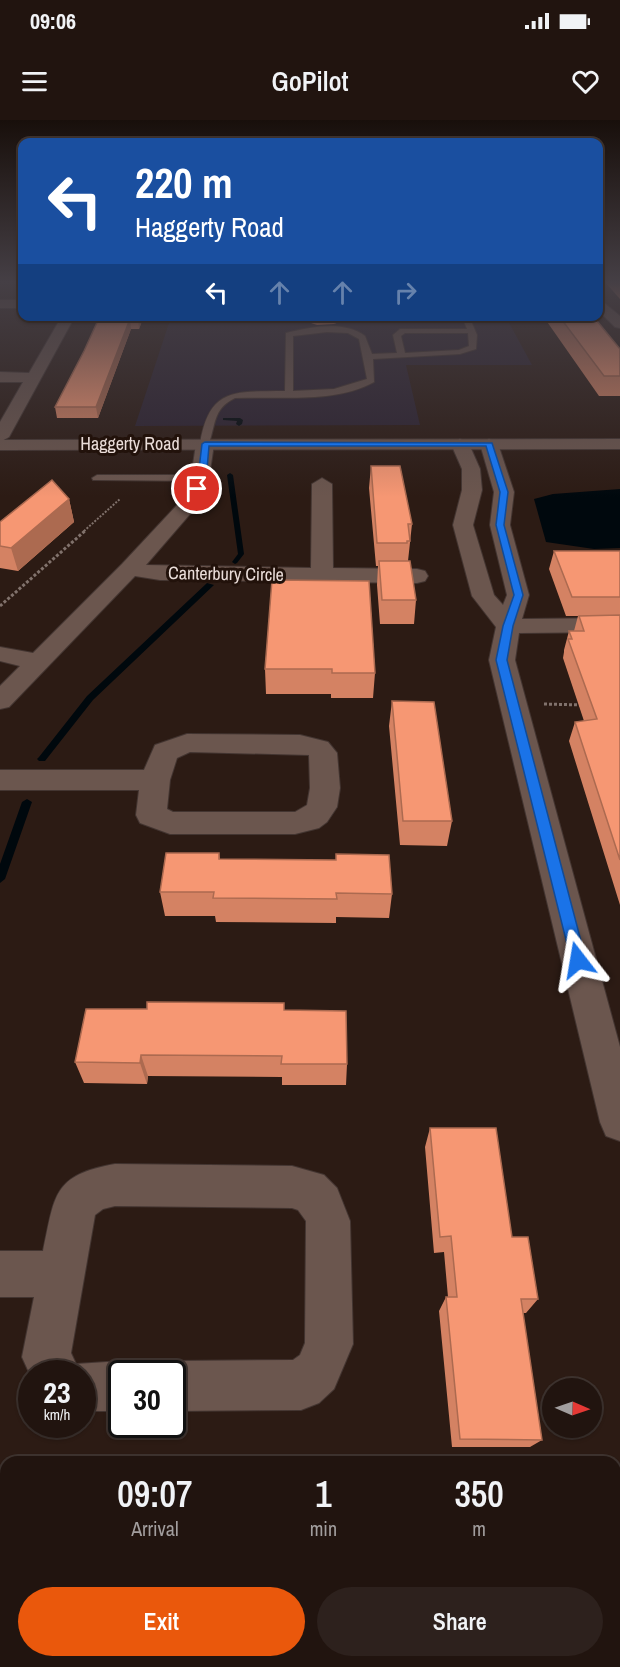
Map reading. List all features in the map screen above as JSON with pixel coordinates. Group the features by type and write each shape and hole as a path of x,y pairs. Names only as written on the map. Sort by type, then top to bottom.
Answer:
{"street":[{"path":"0,436 47,353"},
{"path":"0,378 33,378"},
{"name":"Canterbury Circle","path":"0,701 130,569 187,506 200,478 205,444"},
{"path":"460,444 471,469 472,490 463,525 483,596 508,626"},
{"path":"489,444 504,492 500,525 518,595 508,626 502,660 620,1122"},
{"name":"Haggerty Road","path":"0,445 620,444"},
{"path":"322,484 322,575"},
{"name":"Canterbury Circle","path":"130,569 160,573 417,576"},
{"path":"508,626 620,625"},
{"path":"0,654 39,662"},
{"path":"187,743 310,744 323,753 324,807 318,816 306,822 170,823 151,815 155,780 165,752 187,743"},
{"path":"0,780 155,780"},
{"path":"48,1360 46,1357 75,1203 93,1189 115,1185 272,1185 309,1190 322,1203 328,1221 329,1344 317,1372 301,1385 186,1386"},
{"path":"0,1274 62,1274"}],"lane":[{"path":"289,353 289,391"},
{"path":"205,444 213,408 221,400 233,395 289,391 334,392 360,386 371,380 366,353"},
{"path":"367,357 428,353"},
{"path":"97,478 200,478"}],"path":[{"path":"0,606 121,498"},
{"path":"541,704 590,705"}],"shaded area":[{"path":"159,353 526,353 532,365 406,365 420,425 135,426"},
{"path":"620,489 620,548 594,549 546,542 534,499 553,494"}],"building":[{"path":"83,353 117,353 96,407 55,407"},
{"path":"587,353 620,353 620,376 604,376"},
{"path":"371,466 400,466 412,524 408,524 410,541 407,543 377,543"},
{"path":"52,480 69,499 11,548 0,546 0,522"},
{"path":"554,551 620,551 620,597 572,597"},
{"path":"379,561 410,561 416,600 382,600"},
{"path":"272,580 369,581 375,673 332,673 332,669 265,669"},
{"path":"620,615 620,860 575,722 597,719 568,639 572,639 569,631 584,631 579,616"},
{"path":"392,701 434,702 452,821 403,821"},
{"path":"166,853 219,853 219,859 336,860 336,854 389,855 392,894 336,893 337,899 213,898 214,892 160,892"},
{"path":"147,1002 284,1003 284,1010 346,1011 347,1064 281,1064 282,1056 141,1055 140,1063 75,1062 86,1009 147,1009"},
{"path":"430,1128 496,1128 512,1237 528,1237 538,1299 521,1299 542,1440 460,1439 446,1297 457,1297 451,1236 440,1237"}],"waterway":[{"path":"225,419 240,420 239,424"},
{"path":"230,475 241,554 235,562"},
{"path":"42,759 90,698 210,585"},
{"path":"0,879 27,802"}],"route":[{"path":"197,489 203,469 205,444 489,444 504,492 500,525 518,595 508,626 502,660 578,960"}]}
